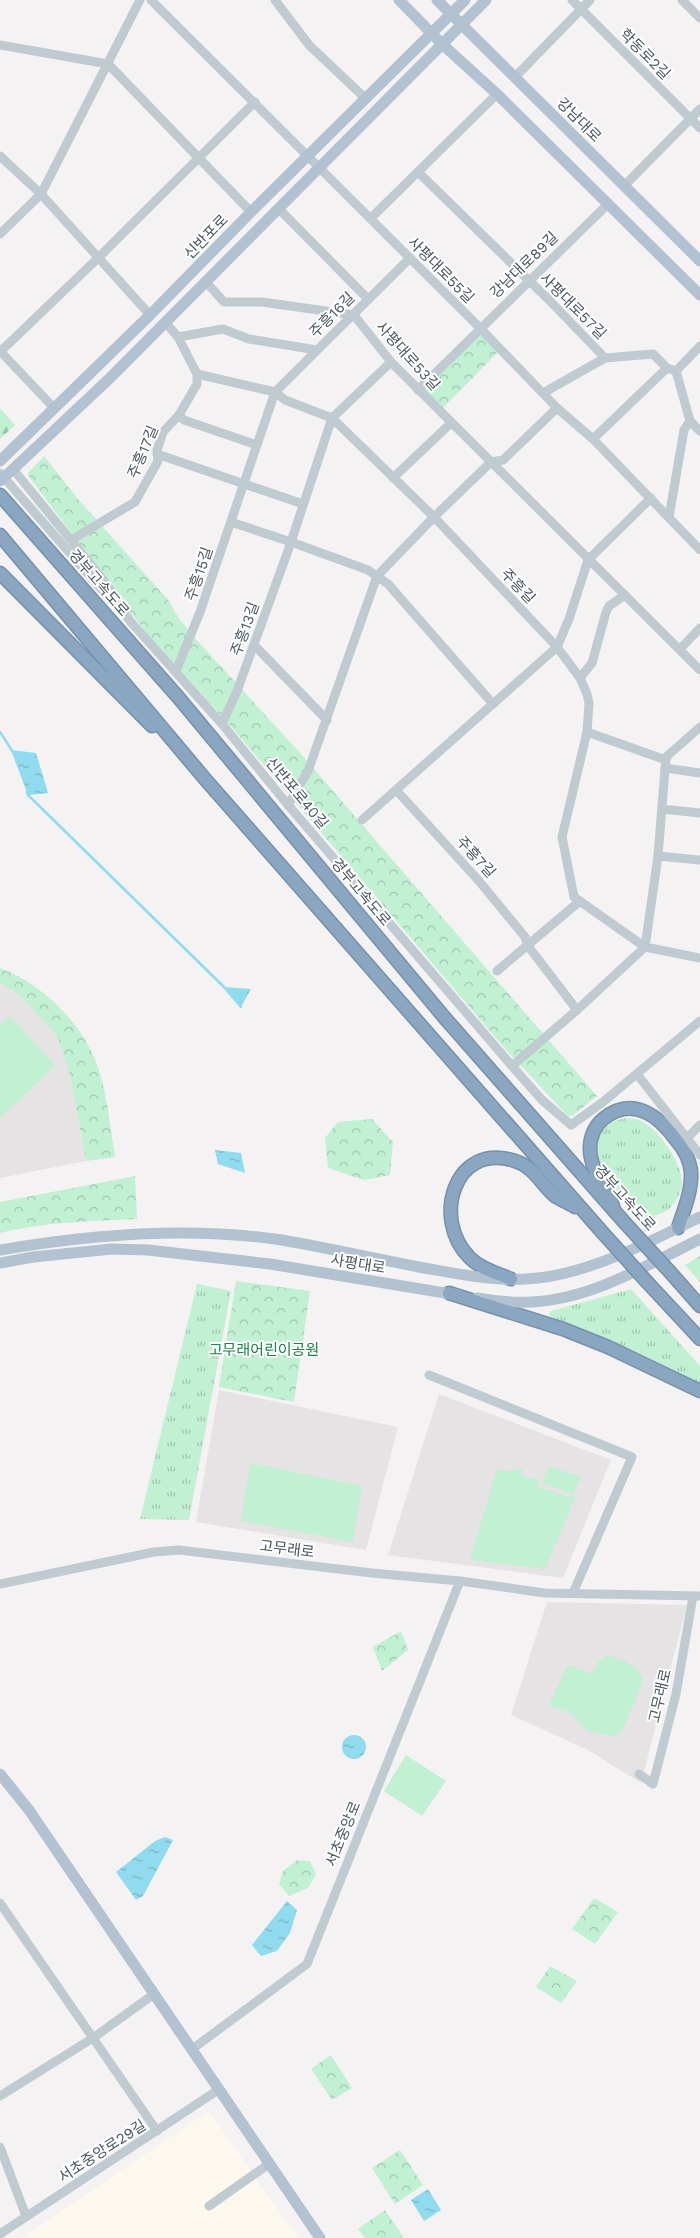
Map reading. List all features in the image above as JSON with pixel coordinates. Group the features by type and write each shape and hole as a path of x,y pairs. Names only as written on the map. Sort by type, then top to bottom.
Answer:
{"highway":[{"name":"경부고속도로","path":"0,495 178,697 444,1016 615,1213 700,1306"},
{"path":"0,535 205,779 602,1232 700,1339"},
{"path":"0,573 205,779"},
{"path":"615,1213 607,1190 592,1160 591,1136 596,1127 608,1115 623,1109 638,1109 653,1115 665,1125 680,1144 688,1161 691,1171 690,1192 678,1228"},
{"path":"511,1279 481,1266 471,1259 456,1237 450,1219 450,1205 454,1190 466,1171 475,1164 489,1159 518,1161 535,1174 556,1196 585,1212"},
{"path":"449,1293 563,1329 608,1347 700,1391"}],"main road":[{"path":"399,0 700,295"},
{"name":"강남대로","path":"437,0 700,261"},
{"name":"신반포로","path":"0,459 150,315 465,0"},
{"name":"신반포로","path":"0,482 7,471 110,378 486,0"},
{"path":"0,1250 50,1241 149,1234 181,1233 240,1236 281,1240 471,1276 511,1279 538,1278 578,1270 700,1217"},
{"name":"사평대로","path":"0,1263 33,1257 112,1248 148,1250 261,1263 517,1302 574,1295 616,1280 700,1239"},
{"path":"0,1774 29,1810 190,2050 320,2238"}],"street":[{"path":"0,234 41,194 140,0"},
{"name":"사평대로55길","path":"151,0 371,218 558,408 593,439 699,547"},
{"path":"275,0 309,45 365,98"},
{"name":"학동로2길","path":"572,0 700,128"},
{"path":"514,77 590,0"},
{"path":"682,0 700,18"},
{"path":"0,47 108,64 251,212"},
{"path":"371,218 497,94"},
{"path":"54,408 0,352 255,102"},
{"path":"624,186 700,109"},
{"path":"0,156 41,194 150,315"},
{"name":"사평대로57길","path":"418,173 605,358 653,354 672,369"},
{"name":"강남대로89길","path":"418,390 528,280 608,204"},
{"path":"278,208 368,299"},
{"name":"주흥16길","path":"275,392 410,258"},
{"path":"206,282 224,302 262,302 354,315"},
{"name":"사평대로53길","path":"354,315 391,362 451,424 700,670"},
{"path":"164,322 178,337 197,374"},
{"path":"178,337 223,328 249,339 317,350"},
{"path":"593,439 700,346"},
{"path":"543,393 605,358"},
{"path":"332,418 391,362"},
{"path":"672,369 690,421 700,431"},
{"name":"주흥길","path":"197,374 275,392 286,400 332,418 434,517 557,647 580,678 589,703 587,732 562,837 574,897 580,901"},
{"name":"주흥17길","path":"71,540 135,502 158,461 157,454 163,432 179,415 197,384 197,374"},
{"name":"주흥15길","path":"176,670 200,612 275,392"},
{"path":"288,804 308,771 377,576 491,462 503,460 558,408"},
{"path":"179,415 184,420 257,445"},
{"name":"주흥13길","path":"222,724 238,691 291,542 332,418"},
{"path":"669,517 684,430 690,421"},
{"path":"393,478 451,424"},
{"path":"157,454 303,504"},
{"path":"7,471 130,621"},
{"name":"신반포로40길","path":"7,471 71,540 105,582 130,621 176,670 288,804 542,1100 571,1125 637,1074"},
{"path":"362,820 397,791 557,647 569,619 588,560 651,498"},
{"path":"231,522 368,570 377,576 388,584 493,704"},
{"path":"580,678 592,663 609,606 625,596"},
{"path":"680,649 700,628"},
{"path":"254,645 327,720"},
{"path":"512,1066 577,1010 645,947 658,856 666,757 700,726"},
{"path":"587,732 666,764 700,773"},
{"name":"주흥7길","path":"397,791 479,881 525,937 528,946 577,1010"},
{"path":"662,809 700,813"},
{"path":"658,856 700,860"},
{"path":"497,971 580,901 645,947 700,958"},
{"path":"700,1020 637,1074 700,1155"},
{"path":"686,1138 700,1125"},
{"path":"429,1375 632,1457 573,1593"},
{"name":"고무래로","path":"0,1584 154,1552 179,1550 372,1573 460,1581 545,1593 697,1596 676,1694 653,1784 639,1774"},
{"name":"서초중앙로","path":"190,2050 307,1964 460,1581"},
{"path":"0,1903 156,2131"},
{"path":"0,2096 93,2038 154,1994"},
{"name":"서초중앙로29길","path":"0,2234 218,2090"},
{"path":"0,2147 26,2216"},
{"path":"209,2206 269,2164"}],"shaded area":[{"path":"0,983 18,994 58,1038 69,1071 86,1161 0,1178"},
{"path":"219,1390 398,1427 366,1550 196,1522"},
{"path":"439,1394 611,1460 563,1578 388,1555"},
{"path":"547,1602 687,1605 641,1783 588,1750 511,1715"},
{"path":"209,2111 298,2238 21,2238"}],"green space":[{"path":"481,330 500,350 439,412 420,392"},
{"path":"0,408 15,425 0,439"},
{"path":"44,456 78,499 169,601 178,617 193,636 301,754 597,1096 572,1116 568,1116 507,1051 228,723 148,635 27,474"},
{"path":"0,968 29,983 56,1004 79,1030 88,1044 99,1071 108,1107 115,1157 86,1161 69,1071 58,1038 18,994 0,983"},
{"path":"10,1016 55,1066 0,1118 0,1025"},
{"path":"628,1118 638,1119 654,1130 674,1157 682,1177 680,1191 671,1207 664,1212 644,1219 609,1181 597,1159 596,1147 601,1131 611,1123"},
{"path":"372,1119 393,1142 390,1175 364,1180 328,1168 325,1138 338,1122"},
{"path":"135,1176 137,1219 51,1224 0,1233 0,1202"},
{"path":"700,1256 700,1282 685,1265"},
{"name":"고무래어린이공원","path":"236,1281 310,1291 294,1402 219,1387"},
{"path":"197,1284 231,1291 189,1520 140,1519"},
{"path":"631,1289 700,1366 700,1388 562,1325 548,1314 551,1311"},
{"path":"250,1463 362,1486 353,1542 241,1521"},
{"path":"549,1466 581,1477 573,1494 542,1483"},
{"path":"523,1467 521,1475 539,1481 538,1487 575,1498 545,1569 470,1560 497,1469 513,1471"},
{"path":"401,1631 408,1650 382,1671 373,1647"},
{"path":"607,1656 629,1663 638,1671 643,1681 622,1731 613,1737 590,1731 577,1721 575,1715 549,1705 568,1665 592,1674 599,1660"},
{"path":"406,1755 446,1781 422,1816 384,1791"},
{"path":"297,1860 310,1861 316,1875 308,1888 289,1896 279,1884 283,1871"},
{"path":"594,1898 618,1912 595,1944 572,1929"},
{"path":"550,1966 577,1981 561,2003 536,1987"},
{"path":"331,2055 352,2088 332,2100 311,2069"},
{"path":"400,2150 423,2185 395,2204 372,2168"},
{"path":"385,2210 404,2238 365,2238 358,2229"}],"water":[{"path":"11,750 36,753 48,793 28,795"},
{"path":"224,987 251,989 241,1007"},
{"path":"215,1150 241,1153 245,1173 218,1164"},
{"path":"354,1735 363,1738 366,1747 363,1756 354,1759 345,1756 342,1747 345,1738"},
{"path":"165,1837 173,1840 143,1896 136,1900 116,1872 155,1841"},
{"path":"287,1901 297,1910 290,1933 277,1951 261,1956 252,1945"},
{"path":"428,2189 441,2210 424,2221 411,2200"}],"waterway":[{"path":"0,732 13,752"},
{"path":"27,792 224,987 241,1007"}]}
